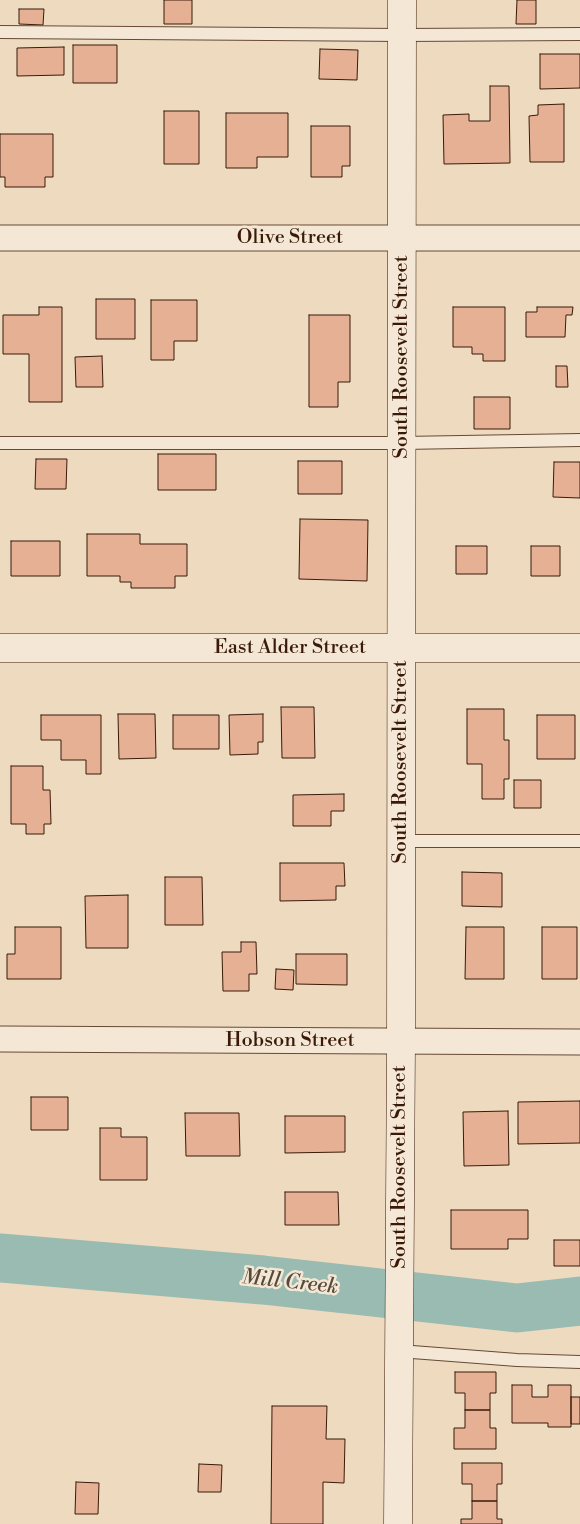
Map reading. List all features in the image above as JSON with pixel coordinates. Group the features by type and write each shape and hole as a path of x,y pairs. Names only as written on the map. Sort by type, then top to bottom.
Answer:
{"main road":[{"name":"South Roosevelt Street","path":"398,1524 402,1042 402,0"},
{"name":"East Alder Street","path":"0,648 580,648"}],"street":[{"name":"Olive Street","path":"0,238 580,238"},
{"name":"Hobson Street","path":"0,1039 580,1042"}],"lane":[{"path":"0,32 402,35 580,34"},
{"path":"0,443 402,443 580,440"},
{"path":"402,841 580,841"},
{"path":"399,1342 517,1360 580,1362"}],"building":[{"path":"164,0 192,0 192,24 164,24"},
{"path":"517,0 536,0 536,24 516,24"},
{"path":"19,9 44,9 43,25 19,24"},
{"path":"73,45 117,45 117,83 73,83"},
{"path":"64,47 64,75 17,76 17,48"},
{"path":"320,49 358,50 357,80 319,79"},
{"path":"540,54 580,54 580,88 540,89"},
{"path":"490,86 509,86 510,163 444,164 443,115 469,114 469,121 490,121"},
{"path":"564,104 564,162 530,162 529,116 538,115 538,105"},
{"path":"164,111 199,111 199,164 164,164"},
{"path":"226,113 288,113 288,157 257,157 257,168 226,168"},
{"path":"311,126 350,126 350,166 342,166 342,177 311,177"},
{"path":"0,134 53,134 53,177 45,177 45,187 5,187 5,177 0,177"},
{"path":"96,299 135,299 135,339 96,339"},
{"path":"151,300 197,300 197,341 174,341 174,360 151,360"},
{"path":"39,307 62,307 62,402 29,402 29,354 3,354 3,315 39,315"},
{"path":"453,307 505,307 505,361 483,361 483,354 472,354 472,347 453,347"},
{"path":"537,307 573,307 572,315 566,315 565,337 526,337 526,312 537,312"},
{"path":"309,315 350,315 350,382 338,382 338,407 309,407"},
{"path":"102,356 103,387 76,387 75,357"},
{"path":"556,366 567,366 568,387 556,387"},
{"path":"474,397 510,397 510,429 474,429"},
{"path":"158,454 216,454 216,490 158,490"},
{"path":"36,459 67,459 66,489 35,489"},
{"path":"298,461 342,461 342,494 298,494"},
{"path":"554,462 580,462 580,498 553,497"},
{"path":"300,519 368,520 367,581 299,579"},
{"path":"87,534 140,534 140,544 187,544 187,576 175,576 175,588 131,588 131,582 120,582 120,576 87,576"},
{"path":"11,541 60,541 60,576 11,576"},
{"path":"456,546 487,546 487,574 456,574"},
{"path":"531,546 560,546 560,576 531,576"},
{"path":"281,707 314,707 315,758 282,758"},
{"path":"467,709 504,709 504,740 509,740 509,779 504,779 504,799 482,799 482,764 467,764"},
{"path":"118,714 155,714 156,758 119,759"},
{"path":"263,714 263,742 258,742 258,754 230,755 229,715"},
{"path":"41,715 101,715 101,774 86,774 86,760 61,760 61,740 41,740"},
{"path":"173,715 219,715 219,749 173,749"},
{"path":"537,715 575,715 575,759 537,759"},
{"path":"11,766 43,766 43,790 50,790 51,824 44,824 44,834 26,834 26,824 11,824"},
{"path":"514,780 541,780 541,808 514,808"},
{"path":"344,794 344,811 331,811 331,826 293,826 293,795"},
{"path":"280,863 344,863 345,886 336,886 336,900 280,901"},
{"path":"462,872 502,873 502,907 462,906"},
{"path":"165,877 202,877 203,925 165,925"},
{"path":"128,895 128,948 86,948 85,896"},
{"path":"15,927 61,927 61,979 7,979 7,954 15,954"},
{"path":"466,927 504,927 504,979 465,979"},
{"path":"542,927 577,927 577,979 542,979"},
{"path":"241,942 256,942 257,974 249,974 249,991 223,991 222,952 241,952"},
{"path":"296,954 347,954 347,985 296,984"},
{"path":"276,969 294,970 293,990 275,989"},
{"path":"31,1097 68,1097 68,1130 31,1130"},
{"path":"580,1101 580,1143 518,1144 518,1102"},
{"path":"508,1111 509,1165 464,1166 463,1112"},
{"path":"185,1113 239,1113 240,1156 186,1156"},
{"path":"285,1116 345,1116 345,1152 285,1153"},
{"path":"100,1128 121,1128 121,1137 147,1137 147,1180 100,1180"},
{"path":"285,1192 338,1192 339,1225 285,1225"},
{"path":"451,1210 528,1210 528,1239 508,1239 508,1249 451,1249"},
{"path":"554,1240 580,1240 580,1266 554,1266"},
{"path":"455,1372 496,1372 496,1393 490,1393 490,1410 465,1410 465,1393 455,1393"},
{"path":"512,1385 532,1385 532,1397 548,1397 548,1385 571,1385 571,1427 548,1427 548,1423 512,1423"},
{"path":"571,1397 580,1397 580,1424 571,1424"},
{"path":"272,1406 327,1406 326,1439 345,1439 344,1483 323,1482 323,1524 271,1524"},
{"path":"465,1410 490,1410 490,1428 496,1428 496,1449 454,1449 454,1428 465,1428"},
{"path":"462,1463 502,1463 502,1484 497,1484 497,1501 472,1501 472,1484 462,1484"},
{"path":"199,1464 222,1465 221,1492 198,1492"},
{"path":"76,1482 99,1483 98,1514 75,1514"},
{"path":"472,1501 497,1501 497,1519 502,1519 502,1524 461,1524 461,1519 472,1519"}],"waterway":[{"name":"Mill Creek","path":"0,1258 263,1280 517,1308 580,1301"}]}
